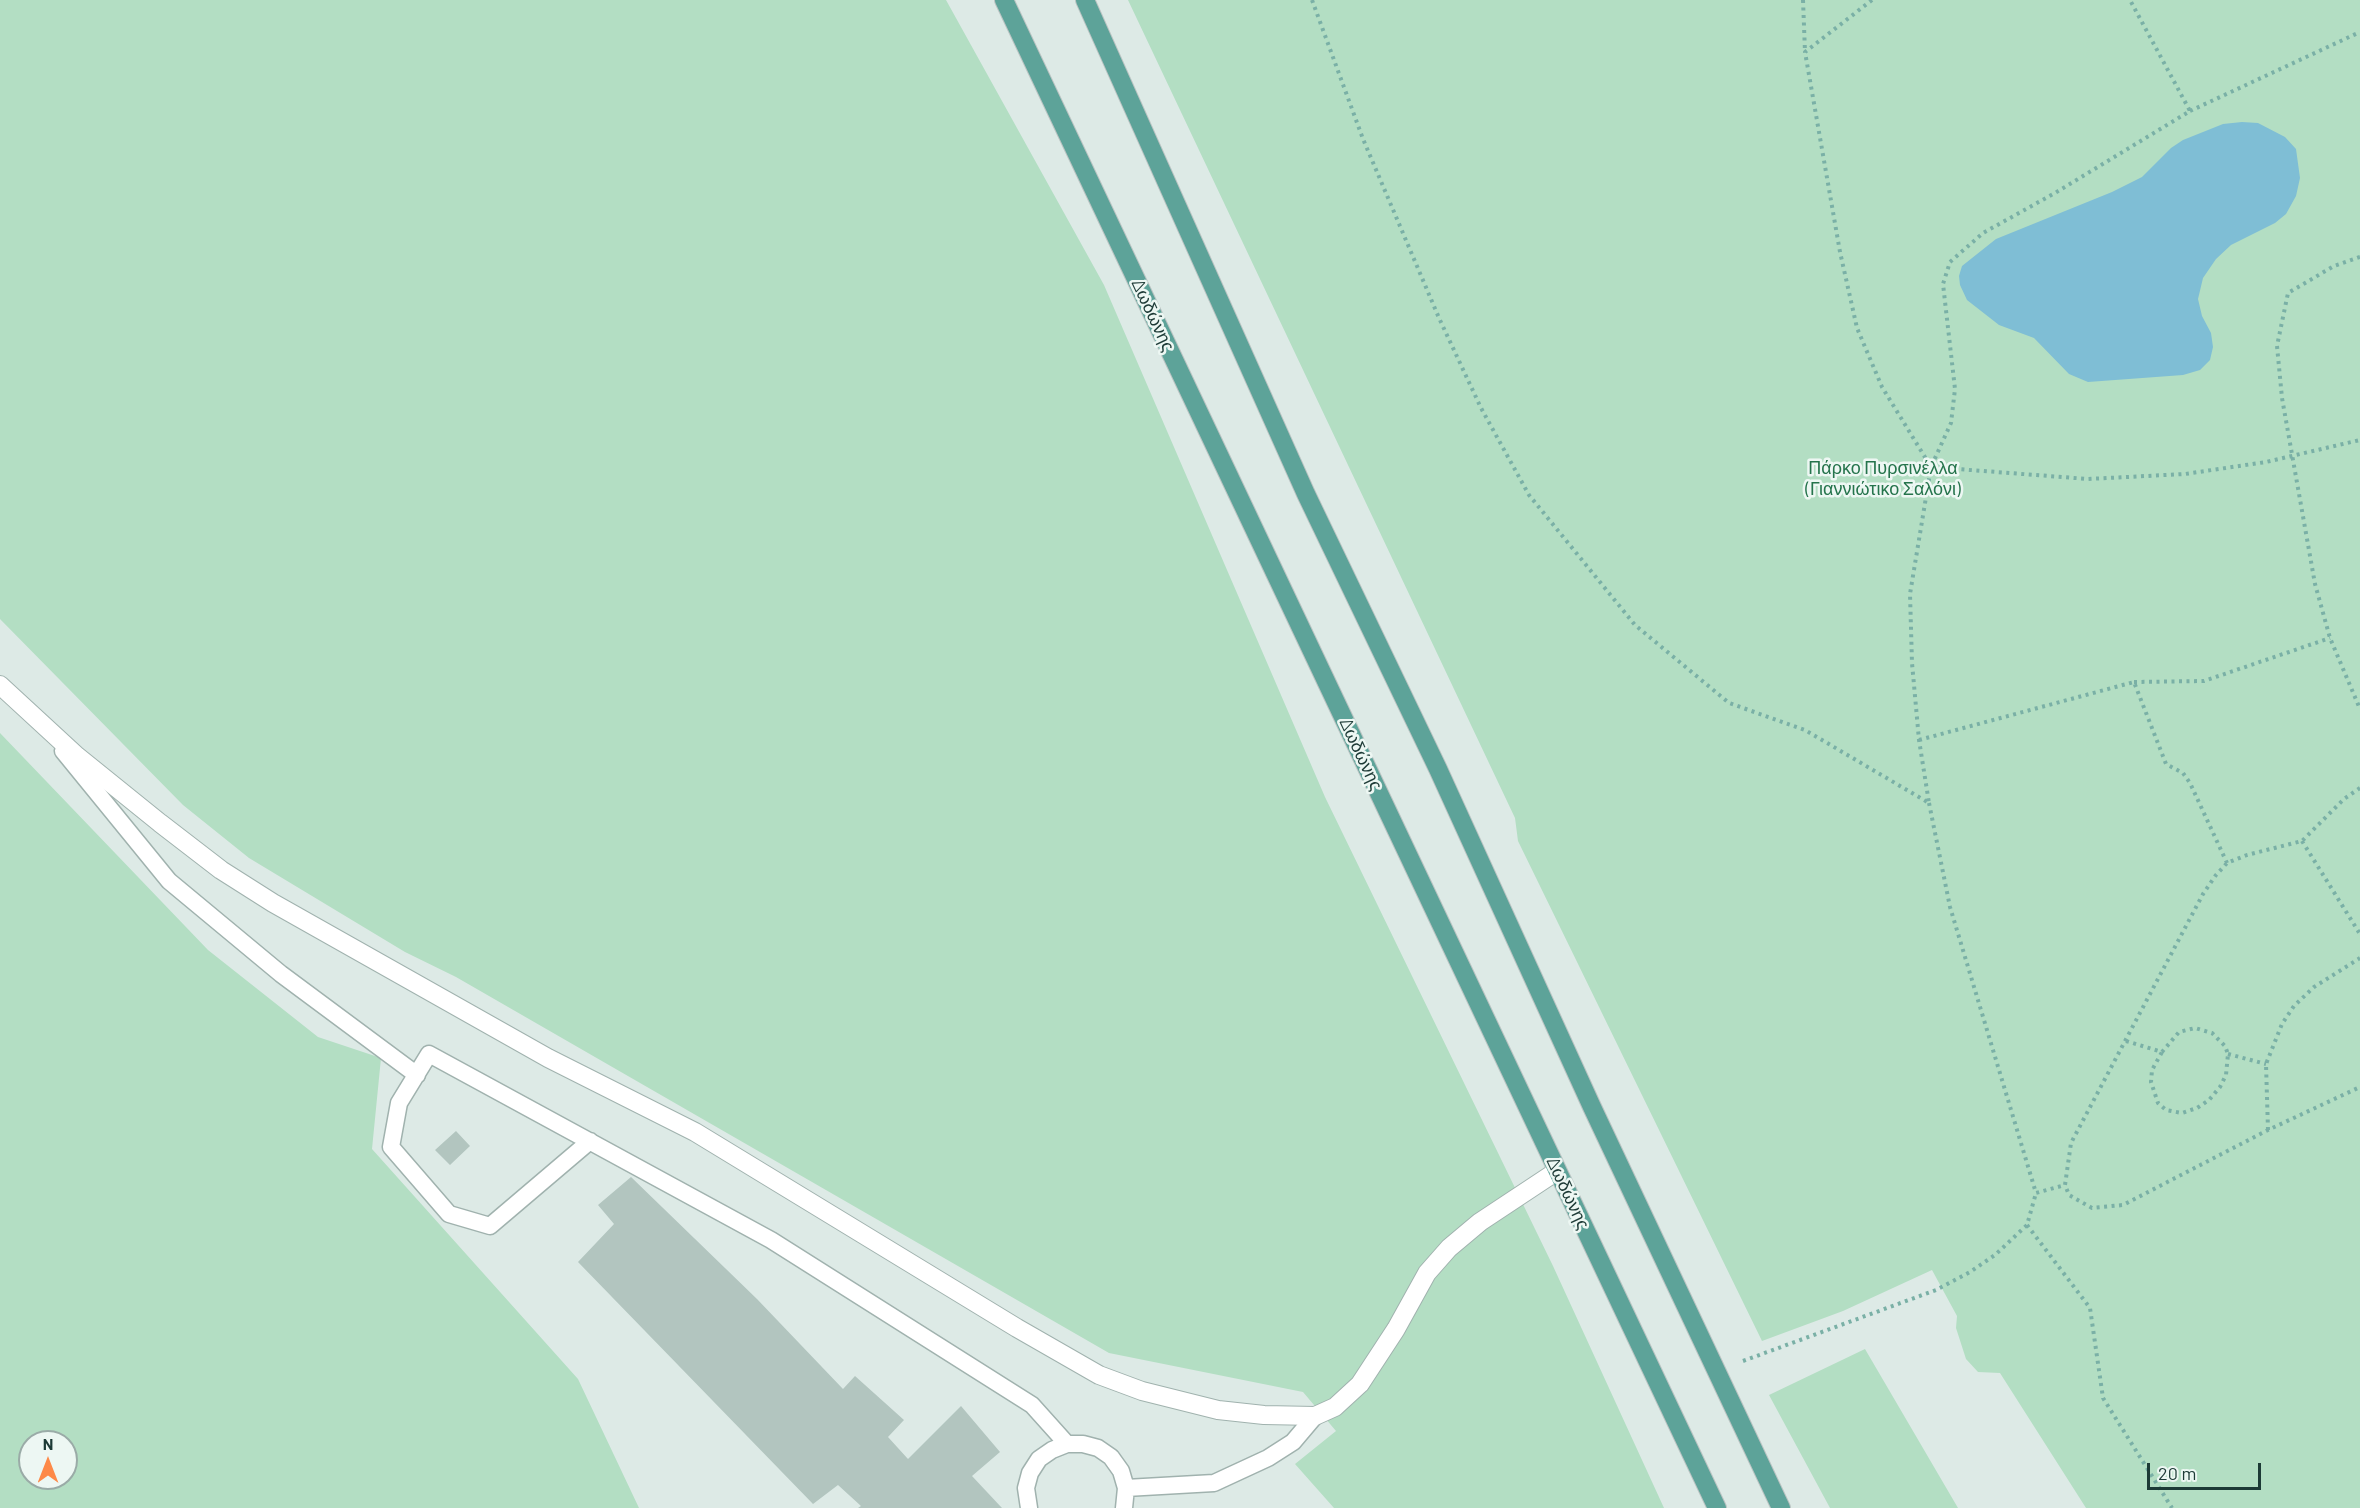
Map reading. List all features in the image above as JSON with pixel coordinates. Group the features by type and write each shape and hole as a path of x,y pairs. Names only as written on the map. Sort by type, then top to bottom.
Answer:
{"main road":[{"name":"Δωδώνης","path":"1004,0 1717,1508"},
{"path":"1085,0 1306,494 1443,780 1714,1371 1781,1508"}],"street":[{"path":"0,685 77,756 160,823 221,870 273,903 548,1058 695,1132 1017,1328 1099,1375 1142,1391 1218,1410 1264,1416 1315,1416 1335,1407 1360,1384 1396,1329 1427,1273 1449,1248 1480,1222 1557,1171"}],"lane":[{"path":"40,722 169,880 281,974 417,1075"},
{"path":"590,1141 490,1226 449,1214 391,1147 399,1103 429,1054 590,1141 771,1240 1032,1405 1067,1444"},
{"path":"1126,1488 1214,1483 1268,1458 1293,1442 1315,1416"},
{"path":"1029,1508 1026,1488 1030,1473 1039,1459 1067,1444 1083,1444 1111,1457 1121,1471 1126,1488 1124,1508"}],"path":[{"path":"1312,0 1363,139 1439,318 1481,408 1529,495 1635,625 1729,703 1805,730 1929,803"},
{"path":"1803,0 1805,52 1838,240 1857,328 1882,387 1931,467"},
{"path":"1805,52 1872,0"},
{"path":"2130,0 2190,111"},
{"path":"1714,1371 1936,1290 1971,1272 1995,1255 2027,1225 2036,1193 1950,907 1919,740 1912,663 1910,594 1931,467 1951,423 1955,389 1942,284 1950,262 1983,233 2065,187 2190,111 2360,32"},
{"path":"2360,256 2334,266 2288,293 2277,346 2282,398 2315,584 2330,638 2360,709"},
{"path":"1931,467 2088,479 2185,474 2266,462 2360,440"},
{"path":"1919,740 2134,682 2204,681 2330,638"},
{"path":"2134,682 2166,764 2183,773 2190,783 2227,863"},
{"path":"2360,788 2344,799 2302,841 2247,855 2227,863 2203,894 2071,1143 2065,1185 2069,1195 2092,1208 2123,1205 2268,1130 2360,1087"},
{"path":"2302,841 2360,934"},
{"path":"2268,1130 2266,1064 2271,1046 2294,1006 2314,987 2360,958"},
{"path":"2195,1028 2212,1034 2225,1046 2228,1054 2226,1075 2210,1100 2182,1113 2166,1110 2158,1103 2152,1091 2152,1070 2162,1053 2178,1032 2195,1028"},
{"path":"2126,1041 2162,1053"},
{"path":"2228,1054 2266,1064"},
{"path":"2036,1193 2065,1185"},
{"path":"2027,1225 2090,1308 2103,1398 2172,1508"}],"green space":[{"path":"0,0 946,0 1104,285 1325,797 1553,1266 1664,1508 1334,1508 1295,1464 1336,1431 1303,1392 1109,1353 456,977 405,952 249,858 183,805 0,619"},
{"name":"Πάρκο Πυρσινέλλα (Γιαννιώτικο Σαλόνι)","path":"1128,0 2360,0 2360,1508 2086,1508 2000,1373 1978,1372 1966,1359 1956,1328 1957,1316 1932,1270 1843,1311 1762,1341 1518,841 1515,818"},
{"path":"0,733 208,950 318,1037 381,1058 372,1149 578,1379 639,1508 0,1508"},
{"path":"1865,1349 1958,1508 1830,1508 1769,1395"}],"water":[{"path":"2258,123 2285,137 2296,149 2300,178 2296,196 2286,214 2275,223 2231,245 2216,259 2203,278 2198,299 2202,316 2211,333 2213,347 2210,360 2200,370 2183,375 2088,382 2069,374 2034,338 1999,325 1967,300 1960,285 1959,276 1962,266 1996,239 2112,192 2142,177 2171,148 2183,140 2223,124"}],"building":[{"path":"456,1131 470,1146 450,1165 435,1150"},
{"path":"631,1177 757,1299 843,1389 855,1376 904,1420 888,1437 908,1459 961,1406 1000,1452 972,1476 1002,1508 858,1508 861,1506 838,1485 813,1504 578,1262 614,1224 598,1205"}]}
